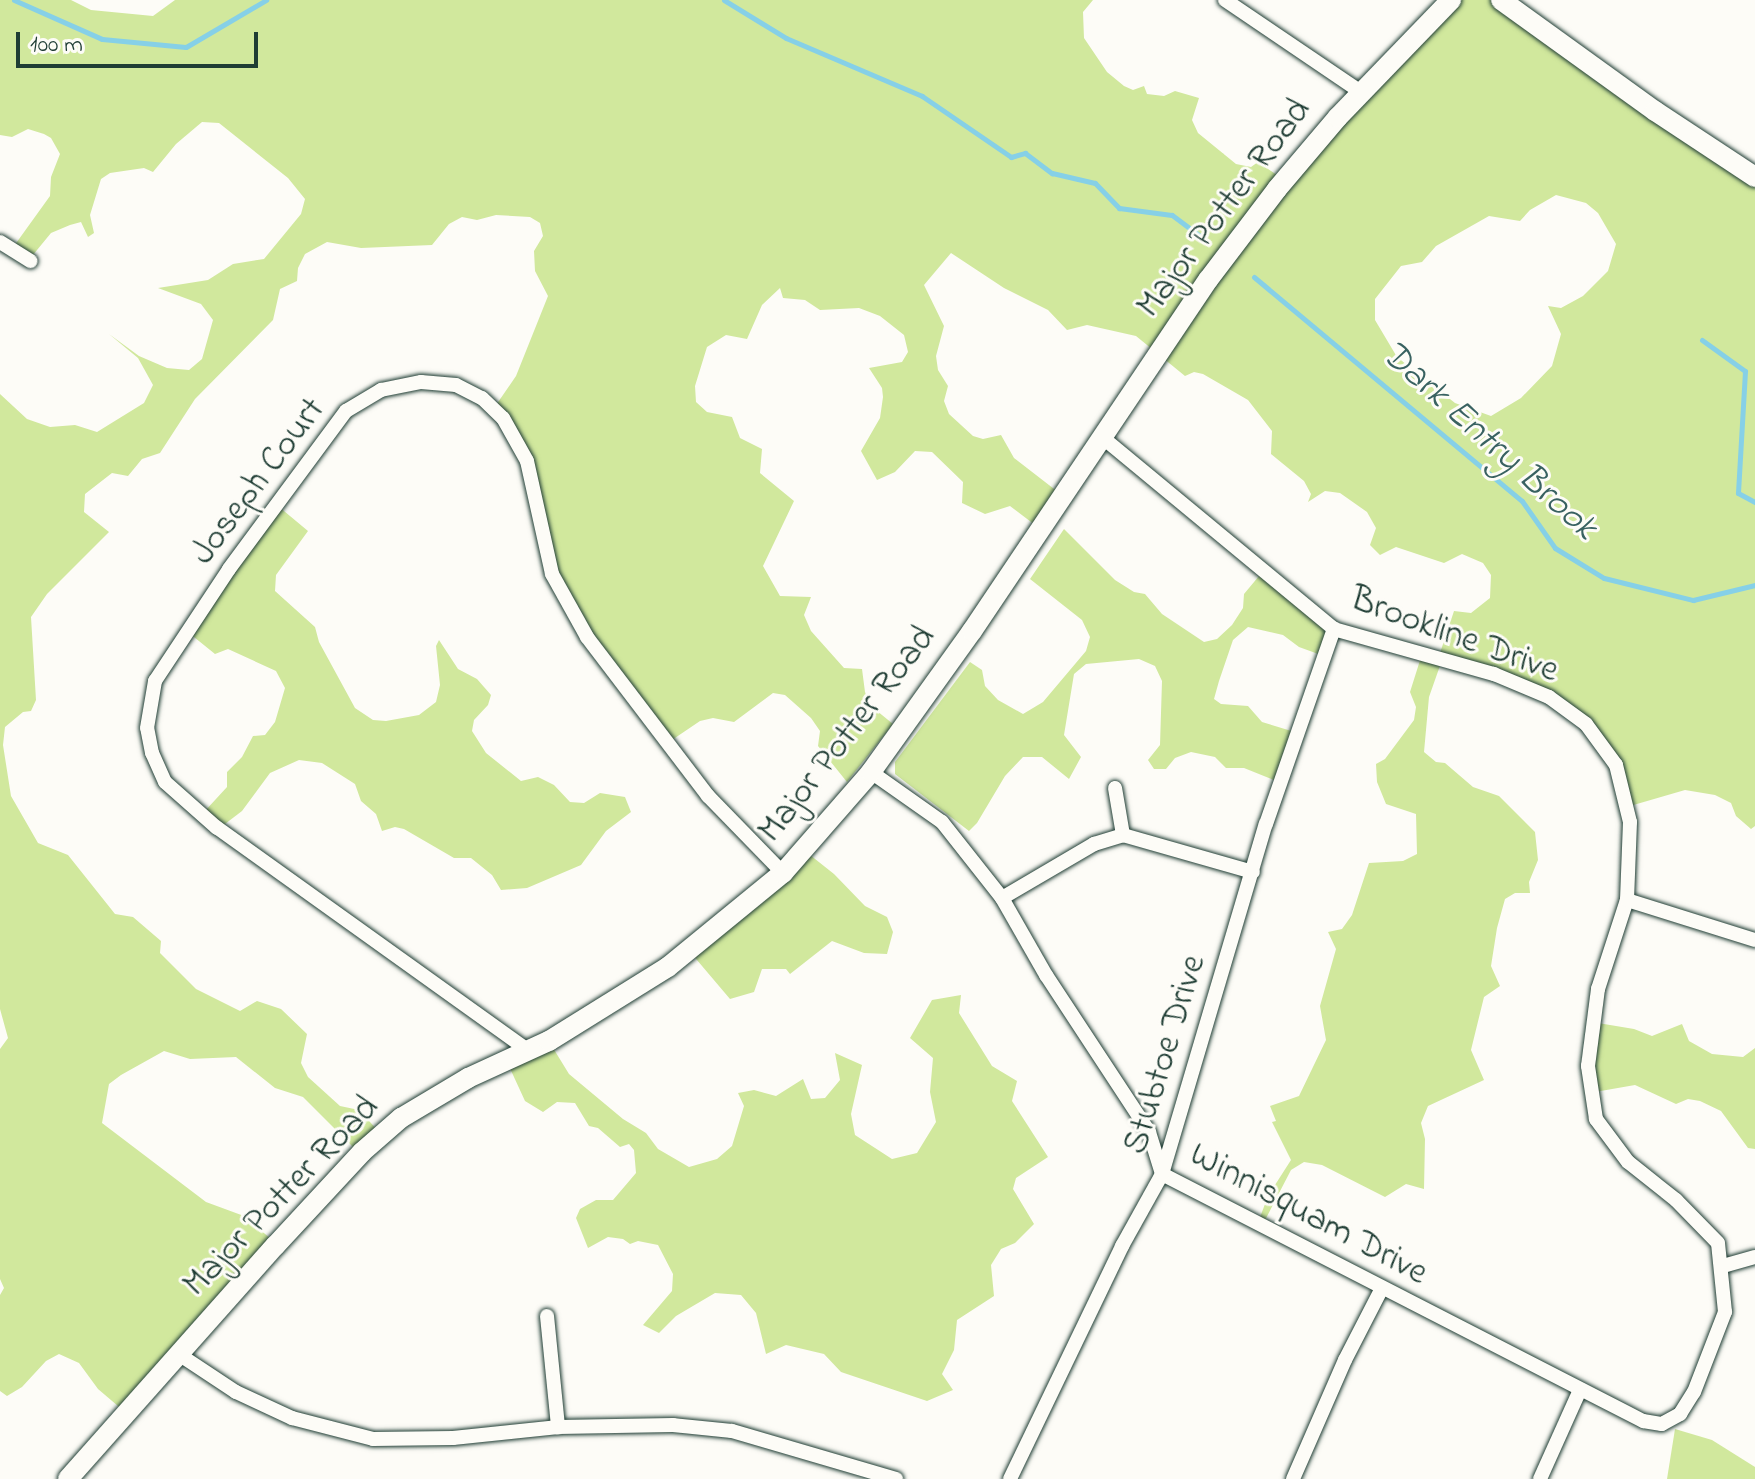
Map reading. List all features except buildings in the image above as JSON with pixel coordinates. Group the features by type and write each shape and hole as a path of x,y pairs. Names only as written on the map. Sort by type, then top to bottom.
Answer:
{"street":[{"path":"1225,0 1361,92"},
{"name":"Major Potter Road","path":"68,1479 275,1246 362,1152 391,1126 468,1078 529,1051 668,967 783,873 871,772 972,631 1208,280 1287,176 1361,92 1451,0"},
{"path":"1501,0 1655,111 1755,177"},
{"path":"0,242 30,261"},
{"name":"Joseph Court","path":"529,1051 217,828 165,782 152,753 147,728 155,681 229,569 346,411 381,390 421,382 456,385 482,398 503,418 527,461 552,574 587,637 708,796 783,873"},
{"name":"Brookline Drive","path":"1102,437 1334,629 1494,674 1549,697 1586,724 1616,765 1630,822 1627,900 1598,989 1588,1066 1596,1119 1628,1162 1676,1200 1718,1243 1723,1266 1725,1312 1694,1392 1680,1414 1662,1424"},
{"name":"Stubtoe Drive","path":"1010,1479 1109,1272 1162,1174 1253,872 1334,629"},
{"name":"Winnisquam Drive","path":"871,772 942,822 1002,898 1046,975 1149,1132 1162,1174 1580,1390 1643,1421 1662,1424"},
{"path":"1115,788 1123,835"},
{"path":"1002,898 1094,844 1123,835 1253,872"},
{"path":"1627,900 1755,940"},
{"path":"1723,1266 1755,1257"},
{"path":"1293,1479 1345,1360 1382,1288"},
{"path":"547,1316 558,1427"},
{"path":"180,1355 236,1392 292,1418 373,1439 453,1438 558,1427 673,1425 732,1431 843,1472 896,1479"},
{"path":"1540,1479 1580,1390"}],"green space":[{"path":"0,0 71,0 91,10 153,16 175,0 1093,0 1083,12 1084,38 1107,72 1133,90 1144,86 1147,94 1164,96 1175,91 1199,98 1192,120 1198,133 1236,164 1251,167 1258,162 1284,180 1454,0 1502,0 1755,177 1755,826 1751,829 1736,816 1731,803 1715,795 1685,790 1630,806 1619,768 1549,696 1442,660 1429,697 1424,752 1436,762 1445,763 1473,787 1499,796 1535,832 1538,860 1529,882 1530,893 1515,893 1505,899 1497,928 1491,966 1500,986 1484,997 1471,1050 1484,1080 1428,1106 1421,1123 1425,1139 1424,1189 1406,1184 1385,1197 1322,1165 1304,1162 1291,1170 1263,1224 1259,1220 1268,1196 1291,1160 1272,1122 1276,1121 1270,1106 1299,1096 1326,1040 1320,1006 1336,949 1328,932 1342,929 1352,915 1369,863 1403,861 1417,854 1416,814 1386,804 1377,782 1376,764 1385,759 1414,720 1416,707 1410,692 1422,654 1439,656 1454,611 1471,613 1490,598 1491,575 1483,563 1462,554 1444,563 1396,547 1380,555 1370,545 1376,528 1367,512 1340,493 1325,491 1308,502 1311,494 1304,481 1271,454 1272,431 1248,400 1203,374 1194,372 1185,376 1136,336 1087,325 1067,330 1048,310 1004,288 951,253 924,285 944,326 936,356 938,370 948,386 944,401 949,414 973,436 983,439 1001,435 1014,458 1058,492 1035,525 1010,506 985,514 962,503 963,482 932,452 915,451 895,472 877,480 861,451 880,418 883,397 882,388 869,368 902,362 908,352 904,335 880,316 859,308 820,310 805,300 783,298 780,288 762,305 747,339 726,335 707,347 695,386 696,402 707,412 732,417 740,438 762,449 760,473 794,501 763,566 780,596 811,597 804,615 811,631 844,668 862,669 865,692 871,706 893,724 847,782 818,746 820,731 811,718 785,695 773,693 734,722 713,718 700,721 669,742 556,582 531,467 494,408 516,376 548,296 535,271 534,251 543,236 540,223 530,217 496,215 477,220 462,217 449,224 432,245 361,248 327,242 305,254 298,268 297,281 280,289 273,320 195,399 160,453 142,459 128,476 112,473 85,494 84,512 109,532 47,594 31,617 36,700 31,711 23,712 5,727 3,745 11,796 38,843 68,855 115,914 133,917 161,941 160,953 196,989 240,1011 257,1001 281,1009 307,1034 301,1063 308,1077 340,1106 359,1110 381,1134 361,1155 303,1097 275,1088 236,1057 190,1059 164,1051 121,1075 109,1084 102,1123 206,1202 244,1216 278,1245 125,1412 98,1389 79,1363 59,1354 46,1361 22,1387 7,1396 0,1391 0,1295 4,1288 0,1279 0,1049 8,1038 0,1009 0,394 27,419 50,427 75,425 97,432 144,403 153,385 138,358 109,334 139,356 167,368 189,370 202,359 213,320 201,304 158,288 208,280 233,264 264,259 301,214 305,199 288,178 219,123 202,122 176,144 153,172 144,168 110,173 101,179 90,215 94,233 88,237 81,222 51,233 28,261 14,246 50,196 51,177 60,154 51,138 44,134 28,129 12,137 0,135","holes":["1556,195 1586,203 1598,213 1616,244 1608,271 1583,296 1561,308 1548,306 1561,334 1552,366 1521,398 1491,416 1455,403 1397,357 1375,320 1375,299 1401,266 1422,262 1436,246 1489,216 1520,221 1530,210"]},
{"path":"278,506 308,531 276,575 275,591 315,627 319,642 355,708 373,720 386,721 419,715 436,702 440,685 436,646 439,640 458,669 477,679 491,695 488,705 474,720 472,731 486,753 521,781 538,777 554,785 570,802 584,803 600,793 625,797 631,812 606,831 581,865 527,888 501,890 492,875 471,858 454,858 404,829 395,827 382,831 376,814 361,801 355,784 322,763 299,760 270,773 242,811 221,827 204,812 227,787 227,772 242,757 253,736 265,735 275,722 285,688 276,671 228,649 215,654 189,633"},
{"path":"1064,529 1115,580 1134,592 1145,594 1162,614 1204,642 1217,639 1232,625 1243,608 1244,594 1264,570 1334,627 1321,655 1299,647 1283,635 1248,627 1233,640 1214,699 1221,704 1248,706 1262,722 1298,733 1279,782 1244,768 1226,768 1215,757 1191,752 1175,758 1166,769 1154,769 1148,760 1160,745 1162,681 1155,666 1139,659 1086,664 1074,674 1064,735 1081,757 1069,779 1042,757 1023,757 1005,776 969,831 895,774 895,762 970,662 982,670 985,686 998,700 1023,714 1043,702 1086,651 1090,637 1082,620 1030,579"},
{"path":"805,851 834,874 865,906 887,917 893,932 887,954 864,953 832,941 790,974 786,969 762,969 754,992 730,999 691,953"},
{"path":"961,995 959,1013 992,1066 1017,1081 1012,1101 1048,1157 1016,1178 1013,1189 1034,1224 1015,1243 1001,1249 991,1265 994,1296 957,1320 954,1350 942,1374 953,1390 927,1401 841,1372 824,1354 786,1345 766,1354 756,1313 741,1295 715,1293 676,1316 659,1333 643,1325 672,1291 673,1274 658,1245 638,1241 630,1244 623,1239 608,1237 588,1248 576,1218 580,1209 596,1200 613,1200 636,1173 634,1150 629,1144 620,1147 598,1128 589,1126 575,1103 557,1102 543,1112 525,1101 508,1064 550,1043 569,1074 623,1119 646,1133 658,1149 689,1167 717,1159 732,1146 744,1106 738,1093 754,1090 776,1096 803,1079 811,1099 825,1098 840,1080 835,1053 862,1065 851,1114 855,1135 892,1159 917,1153 936,1122 930,1092 933,1058 910,1038 932,1000"},
{"path":"1598,1023 1634,1029 1652,1036 1682,1024 1689,1041 1712,1054 1743,1057 1755,1048 1755,1149 1748,1148 1721,1111 1700,1101 1688,1099 1676,1104 1635,1085 1595,1092 1589,1060"},
{"path":"1675,1429 1712,1440 1755,1467 1755,1479 1667,1479"}],"waterway":[{"name":"Dark Entry Brook","path":"14,0 102,39 186,47 266,0"},
{"name":"Dark Entry Brook","path":"724,0 786,38 922,96 1011,157 1025,153 1052,173 1095,183 1119,208 1172,215 1204,239"},
{"name":"Dark Entry Brook","path":"1254,277 1522,501 1555,548 1604,578 1693,600 1755,585"},
{"path":"1702,340 1745,371 1738,493 1755,502"}]}
